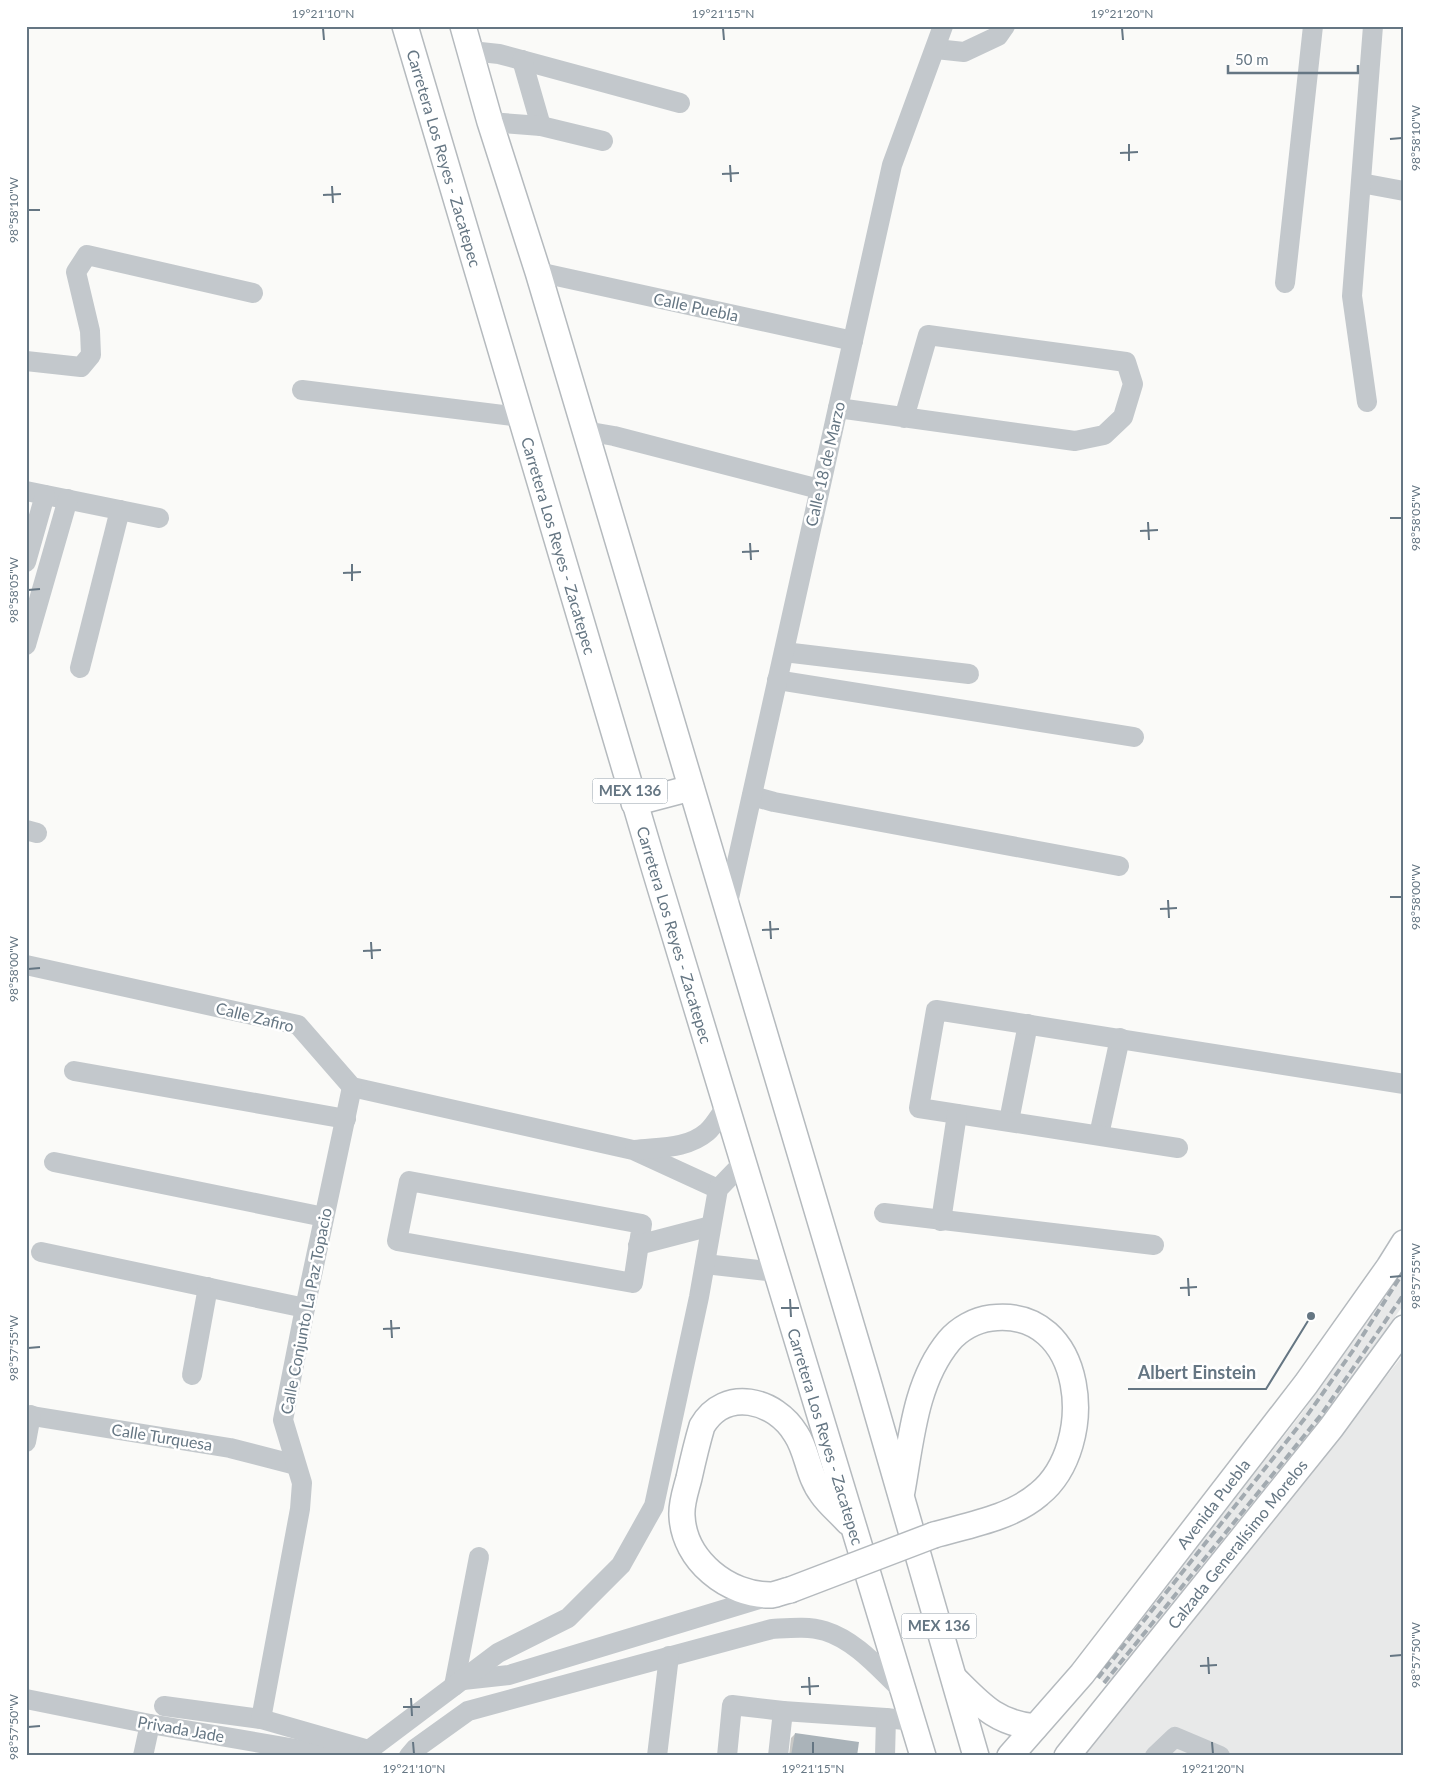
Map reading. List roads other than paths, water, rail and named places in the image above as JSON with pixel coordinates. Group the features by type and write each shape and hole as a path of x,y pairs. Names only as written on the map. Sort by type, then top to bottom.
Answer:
{"main road":[{"name":"Carretera Los Reyes - Zacatepec","path":"405,26 634,803 923,1756"},
{"name":"MEX 136","path":"463,26 490,122 538,272 727,907 976,1756"},
{"path":"634,803 691,788"},
{"name":"Avenida Puebla","path":"1010,1756 1082,1674 1300,1392 1390,1267 1404,1243"},
{"path":"852,1525 822,1494 811,1473 801,1443 796,1434 781,1417 764,1406 747,1401 724,1404 713,1411 702,1426 682,1506 683,1526 687,1540 702,1564 724,1581 749,1591 782,1592 934,1535 996,1518 1025,1504 1049,1486 1063,1466 1072,1440 1076,1424 1076,1395 1068,1367 1049,1336 1030,1323 998,1318 987,1319 969,1325 948,1342 933,1366 920,1398 901,1496"},
{"name":"Calzada Generalísimo Morelos","path":"1067,1756 1331,1428 1404,1328"},
{"path":"954,1678 978,1703 993,1714 1008,1722 1035,1727"}],"street":[{"name":"Calle 18 de Marzo","path":"727,907 892,165 944,26"},
{"path":"936,48 964,52 998,36 1004,26"},
{"path":"1285,283 1313,26"},
{"path":"1367,402 1352,296 1373,26"},
{"path":"471,51 499,54 680,103"},
{"path":"522,60 541,126"},
{"path":"490,122 541,126 603,141"},
{"path":"1361,183 1404,192"},
{"path":"26,361 81,367 91,355 90,331 76,272 87,255 253,293"},
{"name":"Calle Puebla","path":"538,272 853,341"},
{"path":"838,408 904,418 1075,441 1104,435 1123,417 1133,384 1126,362 928,335 904,418"},
{"path":"302,390 520,417"},
{"path":"585,431 614,436 819,489"},
{"path":"26,562 36,493 158,518"},
{"path":"26,645 68,499"},
{"path":"80,668 120,510"},
{"path":"784,652 970,674"},
{"path":"777,680 1134,737"},
{"path":"752,796 774,802 1119,866"},
{"name":"Calle Zafiro","path":"26,965 298,1025 352,1087"},
{"path":"1178,1148 920,1108 936,1010 1404,1084"},
{"path":"1009,1121 1028,1024"},
{"path":"1099,1135 1120,1038"},
{"path":"74,1071 346,1118"},
{"path":"352,1087 633,1150 718,1189"},
{"name":"Calle Conjunto La Paz Topacio","path":"261,1719 300,1509 302,1483 284,1420 305,1308 352,1087"},
{"path":"633,1150 683,1145 693,1142 708,1132 726,1107"},
{"path":"942,1221 957,1114"},
{"path":"54,1162 324,1217"},
{"path":"164,1706 261,1719 354,1752 398,1728 498,1653 568,1618 621,1565 654,1506 705,1264 718,1189 743,1163"},
{"path":"409,1181 642,1224 638,1245 633,1283 397,1241 409,1181"},
{"path":"884,1213 1154,1245"},
{"path":"638,1245 711,1226"},
{"path":"41,1252 305,1308"},
{"path":"705,1264 776,1272"},
{"path":"192,1375 208,1287"},
{"path":"26,1442 29,1415"},
{"name":"Calle Turquesa","path":"29,1415 230,1448 296,1465"},
{"path":"457,1683 479,1557"},
{"path":"457,1683 509,1674 782,1592"},
{"path":"398,1728 412,1752 468,1711 772,1629 801,1627 826,1632 844,1640 863,1653 904,1693"},
{"path":"656,1756 670,1656"},
{"name":"Privada Jade","path":"26,1699 150,1724 354,1752"},
{"path":"727,1756 732,1705 913,1721"},
{"path":"778,1756 783,1711"},
{"path":"885,1756 886,1718"},
{"path":"143,1756 150,1724"},
{"path":"1155,1756 1175,1737 1220,1756"}],"railway":[{"path":"1098,1678 1306,1417 1354,1349 1404,1271"},
{"path":"1104,1683 1321,1415 1404,1294"}],"place":[{"name":"Albert Einstein","path":"1311,1316"}]}
